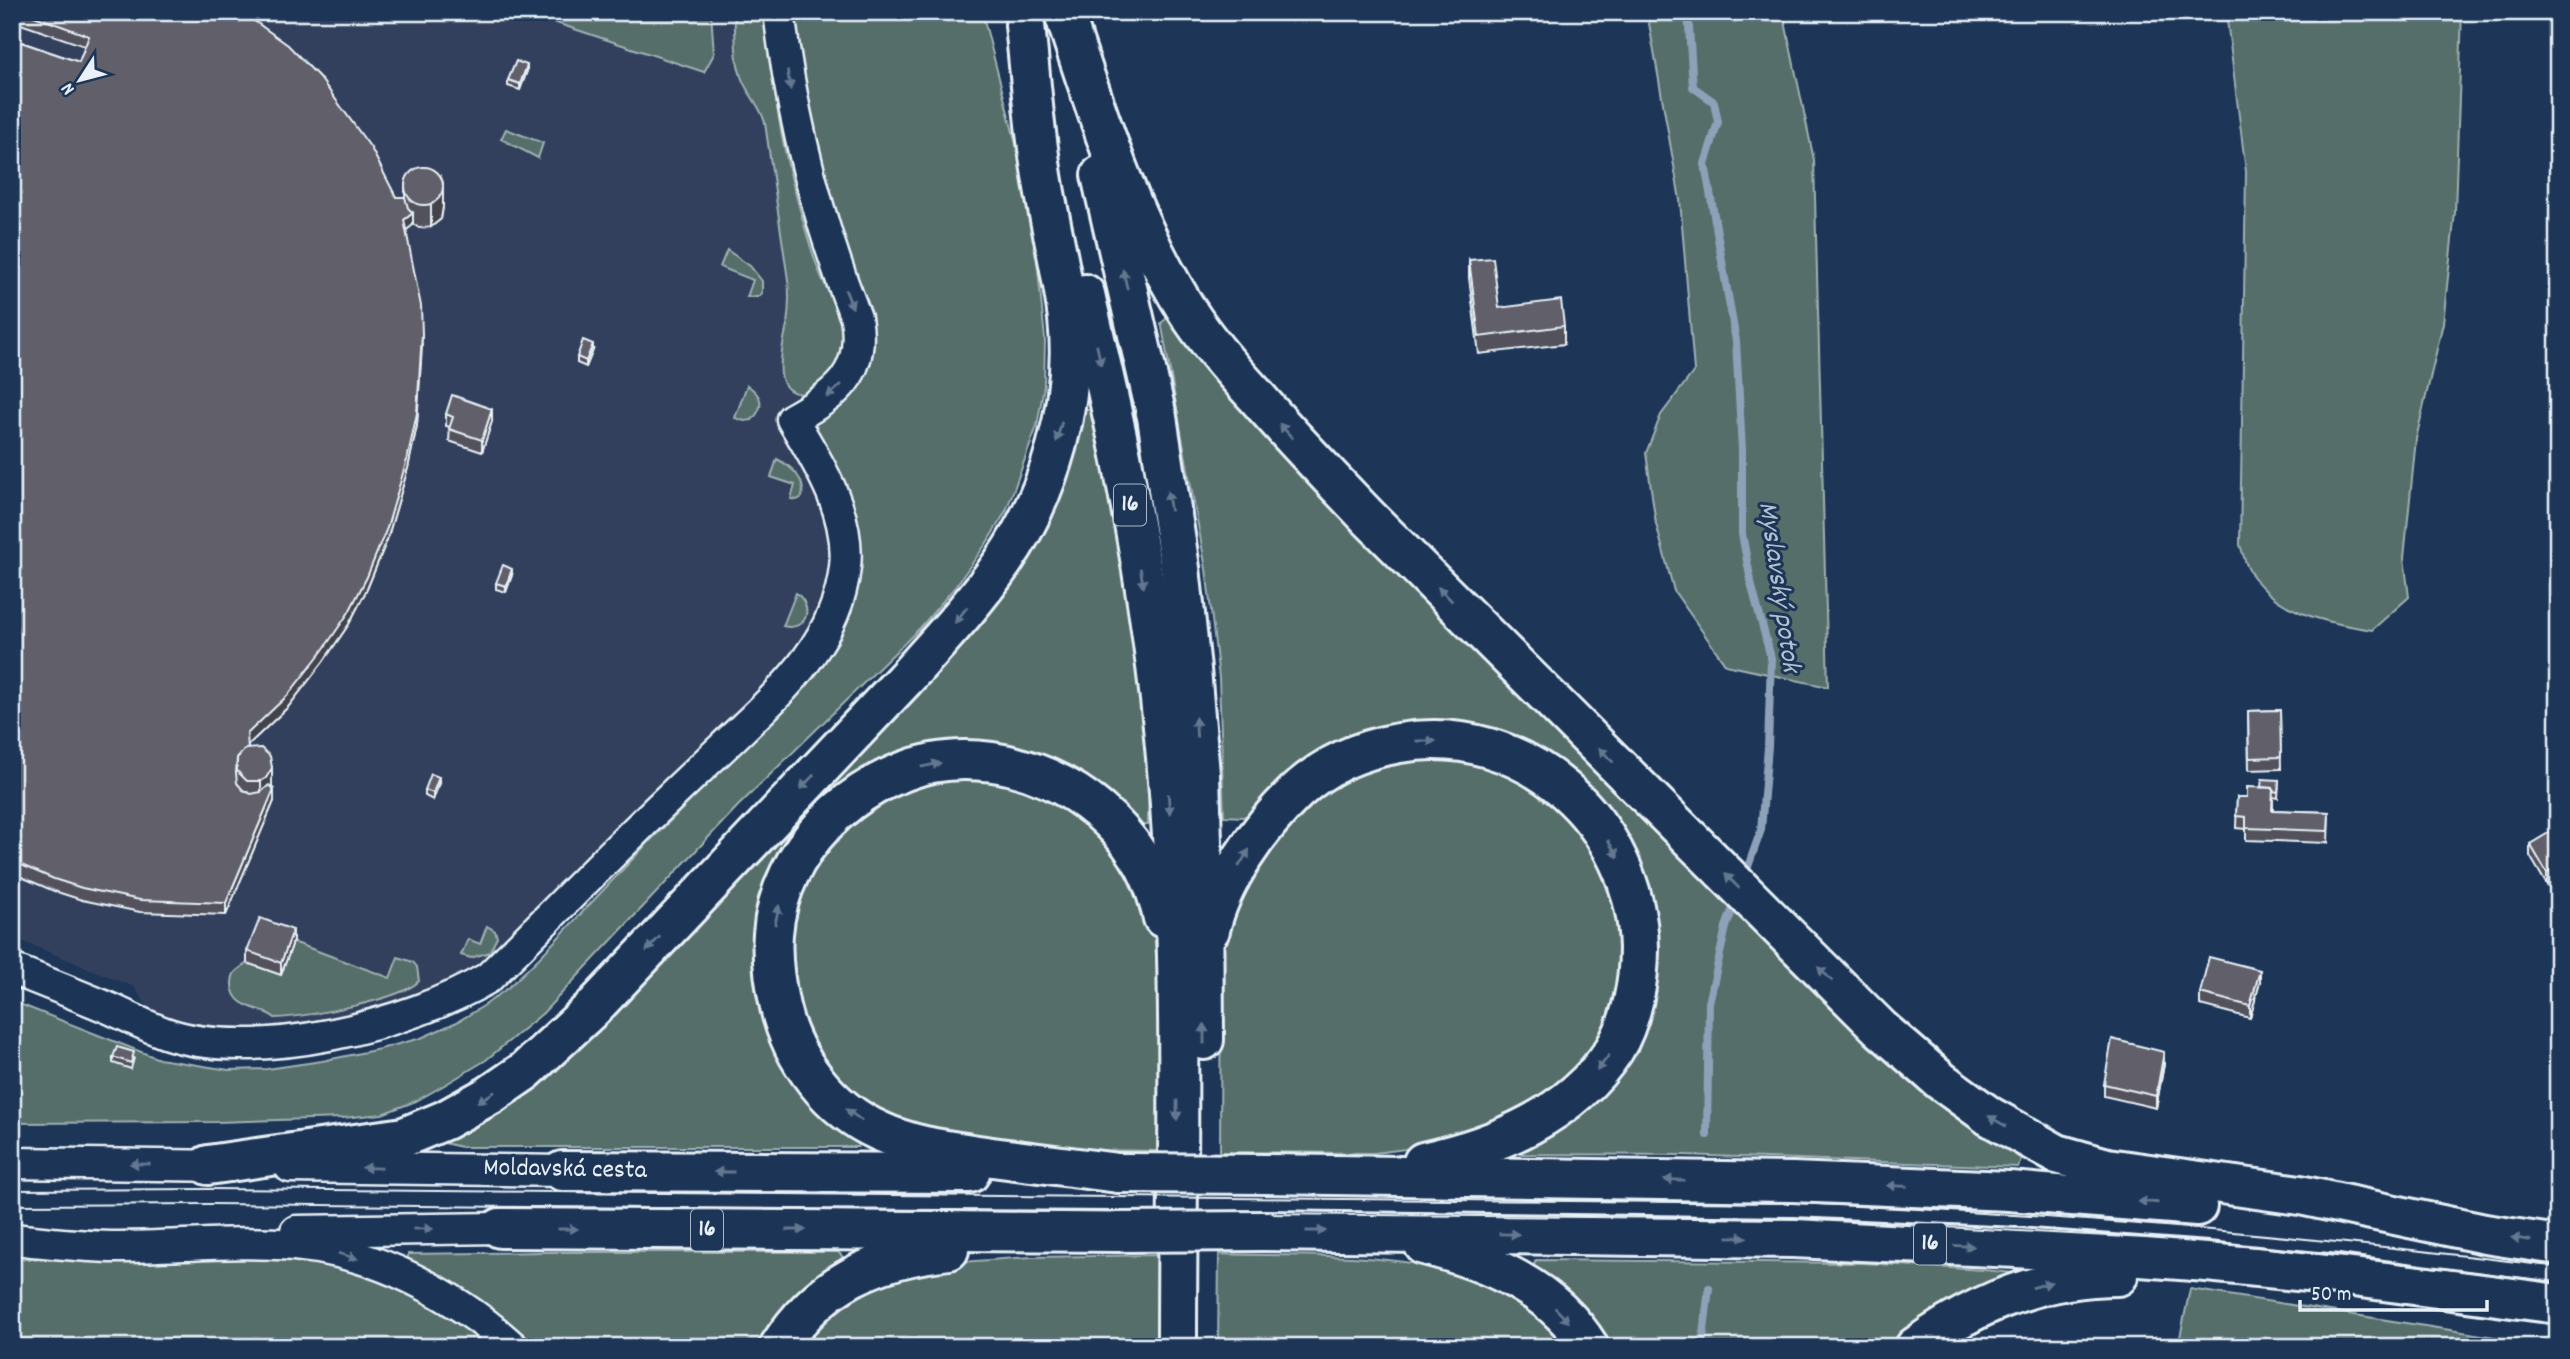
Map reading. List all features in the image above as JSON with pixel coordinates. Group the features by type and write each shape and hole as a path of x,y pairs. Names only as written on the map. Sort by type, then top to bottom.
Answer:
{"highway":[{"path":"1064,13 1096,112 1124,184 1168,279 1202,332 1302,448 1774,924 1881,1029 1941,1081 1989,1116 2057,1154 2107,1168 2300,1195 2485,1234"},
{"name":"16","path":"1064,13 1154,405 1180,568 1200,774 1177,1347"},
{"path":"208,1165 404,1137 445,1120 490,1095 524,1071 594,1007 904,680 1003,562 1031,512 1052,457 1062,425 1070,352 1062,275 1040,163 1024,19"},
{"name":"16","path":"1024,19 1125,472 1147,606 1190,992 1204,1347"},
{"path":"1190,992 1218,902 1244,857 1286,802 1315,777 1350,755 1417,740 1477,745 1506,754 1530,766 1556,781 1578,800 1596,822 1624,870 1634,902 1639,963 1635,992 1615,1048 1599,1070 1573,1095 1533,1124 1507,1138 1451,1156 1367,1175"},
{"path":"1118,1173 915,1145 876,1130 828,1094 791,1043 776,990 773,933 786,882 802,852 838,811 860,794 889,778 933,763 956,761 1001,764 1030,770 1082,797 1103,815 1137,852 1158,898 1190,992"},
{"name":"Moldavská cesta","path":"562,1171 1118,1173"},
{"name":"16","path":"1118,1173 1778,1182 2008,1191 2237,1209 2485,1234 2558,1245"},
{"name":"16","path":"500,1228 1368,1231 1793,1238 2017,1248 2207,1262 2558,1304"},
{"path":"1368,1231 1470,1258 1504,1272 1553,1304 1589,1347"},
{"path":"779,1347 796,1322 831,1289 864,1270 897,1258 1117,1232"},
{"path":"1915,1347 1956,1320 1994,1301 2044,1284 2088,1276 2169,1276 2490,1294"}],"street":[{"path":"12,969 166,1033 243,1045 319,1035 397,1018 444,1002 488,978 773,698 806,662 828,628 841,595 846,563 845,542 834,499 817,461 792,419 824,400 850,375 859,347 859,333 822,225 806,163 796,122 779,12"},
{"name":"Moldavská cesta","path":"12,1163 562,1171"},
{"path":"12,1237 500,1228"},
{"path":"12,1237 115,1247 276,1244 322,1249 371,1263 428,1287 478,1317 513,1347"}],"shaded area":[{"path":"12,12 779,12 856,318 792,419 834,499 828,628 488,978 333,1033 166,1033 134,987 12,937"}],"green space":[{"path":"523,12 711,12 714,54 704,72"},
{"path":"734,12 765,12 776,97 792,181 813,255 842,327 843,364 811,393 797,393 788,389 783,381 781,359 788,314 788,280 765,123 739,71"},
{"path":"789,12 982,12 1021,163 1035,240 1045,339 1044,386 1037,426 1006,511 986,544 955,587 920,628 738,806 543,1013 486,1060 448,1083 416,1101 382,1114 343,1118 12,1123 12,1001 159,1059 229,1070 267,1069 380,1049 421,1038 457,1022 509,987 539,958 644,847 797,695 823,665 840,639 851,604 852,509 845,486 811,425 854,391 831,225"},
{"path":"1647,12 1783,12 1814,160 1828,687 1726,665 1674,591 1656,524 1646,453 1661,415 1694,371 1680,200"},
{"path":"2226,12 2462,12 2455,212 2443,323 2416,439 2404,558 2409,597 2372,630 2303,614 2273,597 2249,570 2240,545 2246,172"},
{"path":"506,129 543,143 538,158 501,139"},
{"path":"727,250 750,266 762,281 762,293 758,297 747,297 753,280 720,267"},
{"path":"1167,318 1173,320 1995,1140 2021,1159 2018,1167 1683,1155 1522,1154 1521,1147 1607,1082 1634,858 1472,731 1243,817 1224,816 1219,678 1206,569 1161,323"},
{"path":"747,385 759,397 760,406 752,420 744,421 735,418"},
{"path":"1084,410 1092,410 1119,547 1149,743 1148,825 1133,826 1091,790 882,768 761,939 860,1138 858,1147 461,1147 444,1143 446,1138 805,804 1077,429"},
{"path":"777,459 800,479 803,491 802,497 797,500 791,499 795,485 771,477"},
{"path":"796,593 805,604 806,617 798,625 783,626"},
{"path":"1468,759 1546,792 1599,852 1624,929 1615,1015 1567,1084 1453,1143 1374,1153 1220,1152 1221,944 1233,900 1298,809 1374,763"},
{"path":"997,775 1069,802 1132,869 1154,934 1159,985 1160,1151 1034,1149 929,1134 848,1097 804,1043 785,941 806,873 865,807 919,780"},
{"path":"487,926 495,931 497,937 490,952 471,958 461,955 468,939 480,944"},
{"path":"293,942 390,978 398,957 413,962 417,967 419,981 409,988 372,1001 288,1017 275,1018 238,999 232,985 234,974 247,963 281,975"},
{"path":"838,1252 843,1257 761,1347 533,1347 492,1311 408,1263 408,1254"},
{"path":"1219,1254 1359,1257 1456,1272 1499,1289 1537,1313 1567,1347 1218,1347"},
{"path":"1160,1255 1160,1347 801,1347 837,1305 887,1277 962,1262 1031,1257"},
{"path":"299,1256 353,1271 401,1290 446,1314 491,1347 12,1347 12,1259"},
{"path":"1536,1260 1863,1263 2022,1274 1908,1335 1892,1347 1611,1347 1575,1304 1533,1267"},
{"path":"2190,1289 2558,1347 2178,1347"}],"building":[{"path":"23,12 246,12 246,15 288,45 320,78 371,148 396,197 405,197 408,208 413,213 404,220 421,306 422,334 417,413 408,456 387,528 349,612 288,695 247,734 248,749 237,758 237,783 243,790 251,794 261,792 269,785 274,789 226,903 140,900 82,888 12,861 12,39 79,62 89,36"},
{"path":"516,61 527,65 520,84 508,80"},
{"path":"424,167 437,173 443,186 437,199 424,205 411,199 405,186 411,173"},
{"path":"1493,258 1499,308 1561,300 1564,326 1479,337 1469,260"},
{"path":"583,340 593,344 586,361 577,357"},
{"path":"452,395 492,409 482,440 449,429 453,417 446,414"},
{"path":"503,565 512,569 506,586 496,583"},
{"path":"2280,710 2281,757 2249,758 2248,711"},
{"path":"261,748 270,756 272,768 261,781 247,781 237,771 237,758 245,749"},
{"path":"431,774 439,777 433,793 425,790"},
{"path":"2262,779 2279,780 2278,792 2273,791 2273,788 2261,787"},
{"path":"2247,787 2273,788 2272,810 2329,812 2328,831 2246,828 2246,817 2236,816 2237,797 2247,797"},
{"path":"2555,829 2558,833 2558,867 2547,873 2530,844"},
{"path":"260,918 293,930 281,963 247,951"},
{"path":"2209,957 2260,970 2250,1006 2200,993"},
{"path":"2112,1039 2164,1052 2156,1096 2104,1084"},
{"path":"117,1047 134,1052 131,1063 113,1057"}],"waterway":[{"name":"Myslavský potok","path":"1688,12 1693,87 1714,102 1718,122 1705,164 1736,341 1742,450 1742,534 1752,587 1771,658 1768,747 1761,830 1744,878"},
{"name":"Myslavský potok","path":"1707,1135 1709,1003 1726,927 1736,900"},
{"name":"Myslavský potok","path":"1702,1347 1709,1288"}],"tram line":[{"path":"12,1190 209,1189 1796,1203 2178,1227 2558,1267"},
{"path":"12,1205 211,1204 1796,1219 2146,1238 2268,1248 2558,1282"}]}
